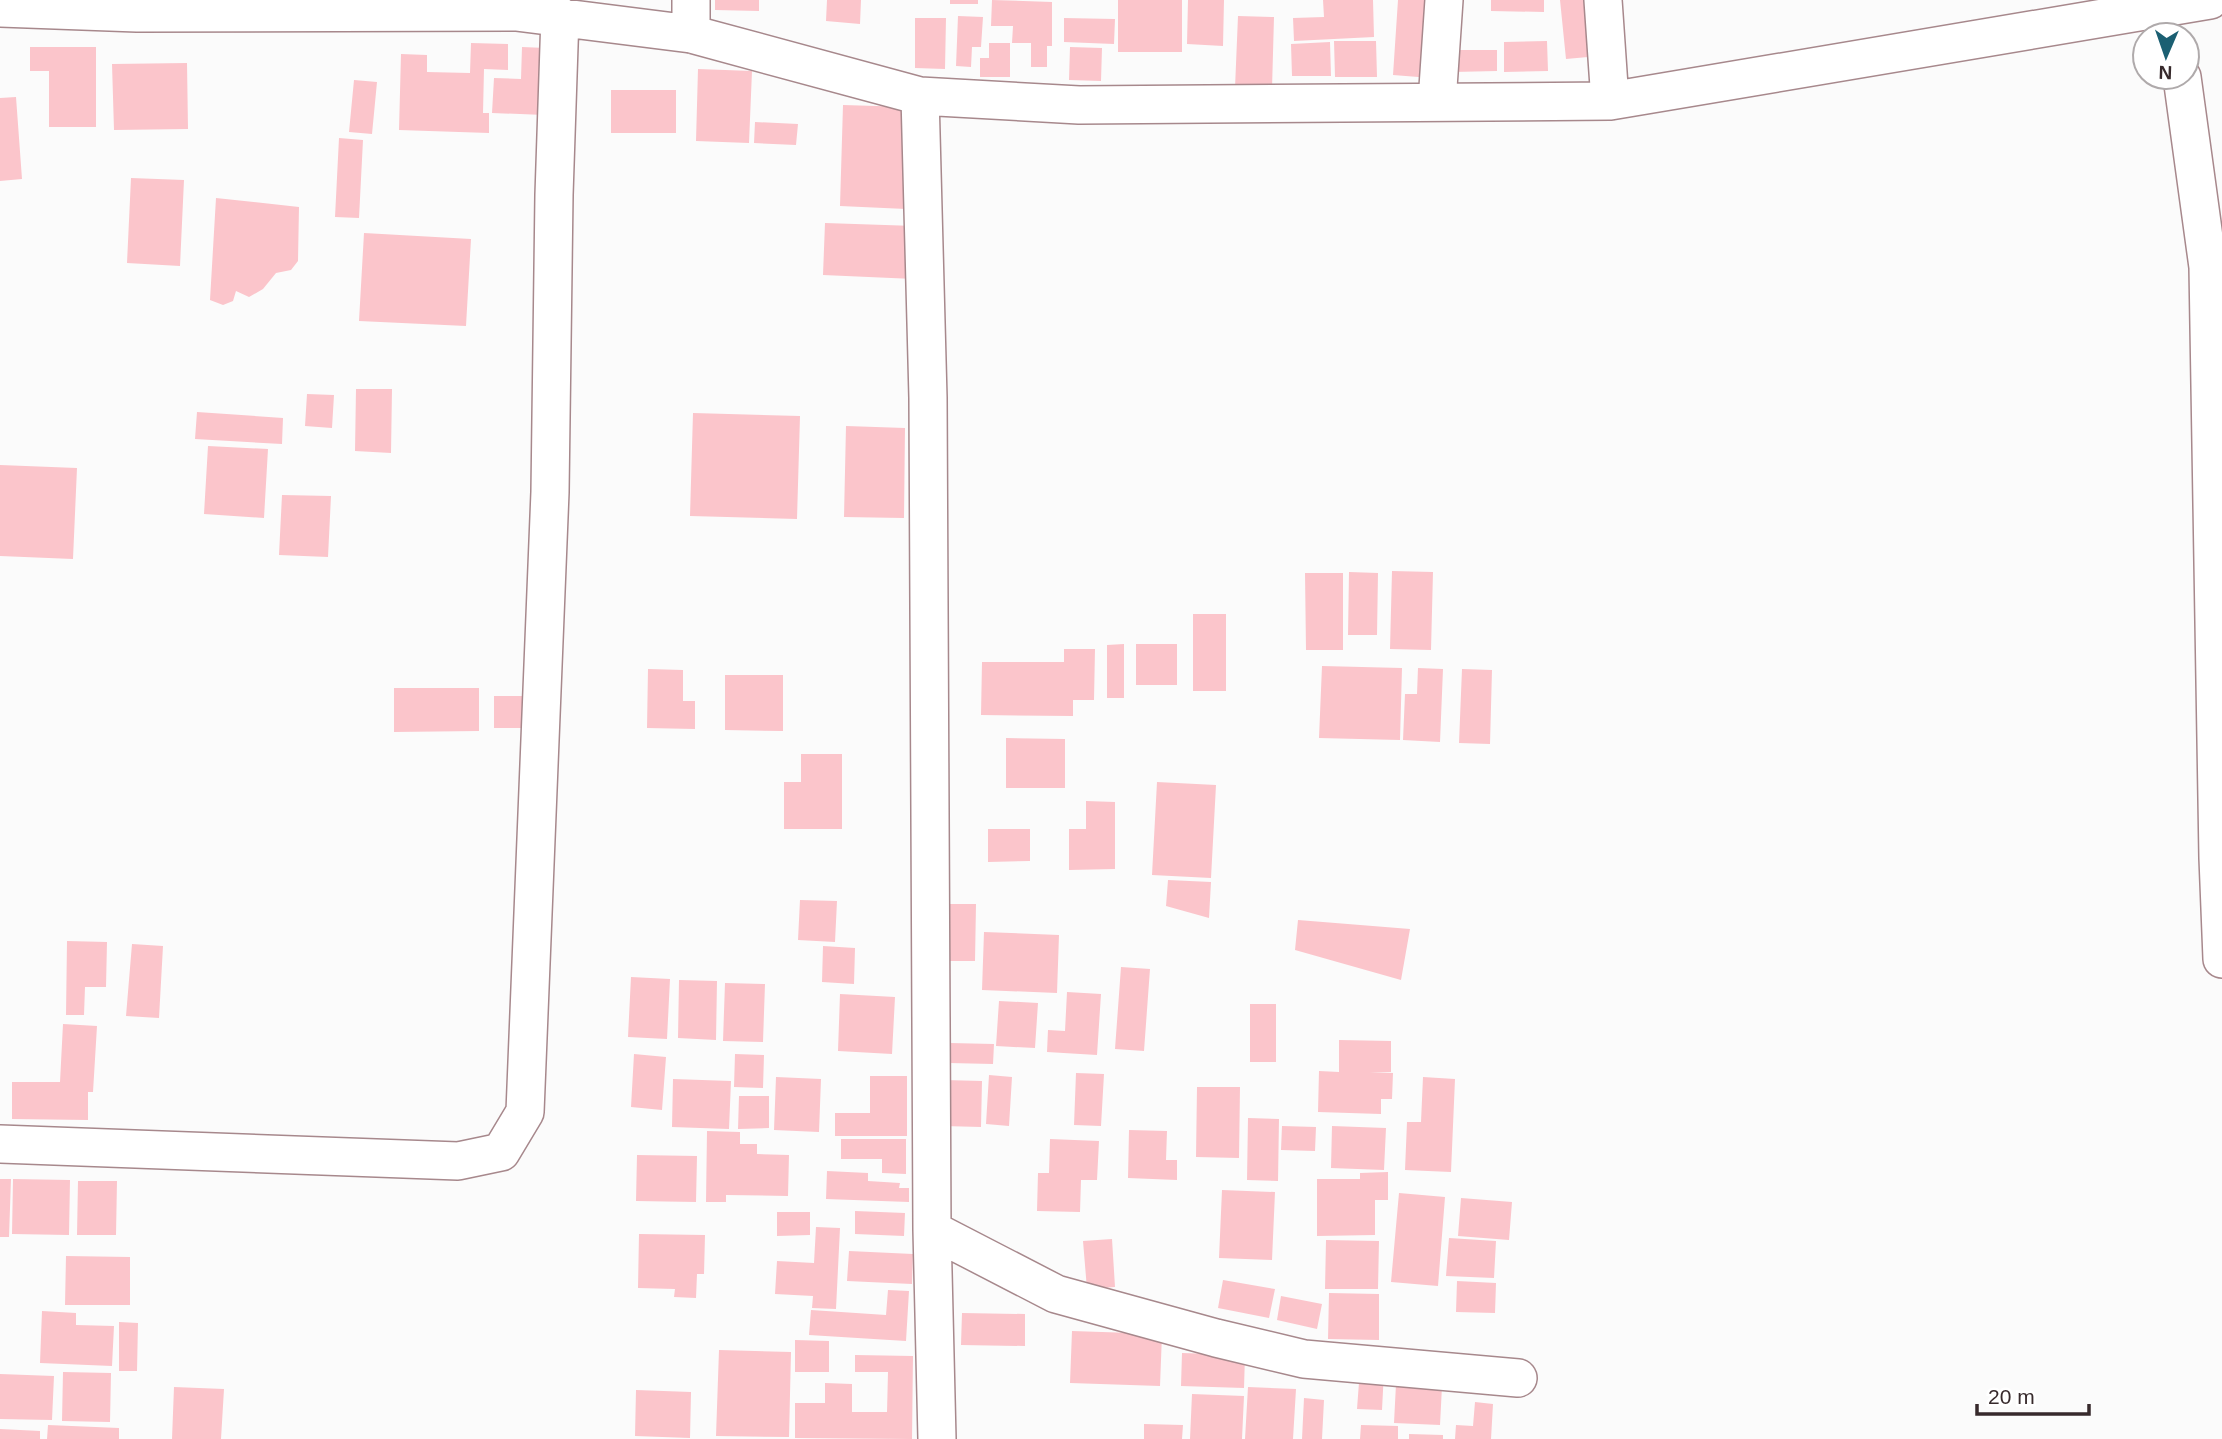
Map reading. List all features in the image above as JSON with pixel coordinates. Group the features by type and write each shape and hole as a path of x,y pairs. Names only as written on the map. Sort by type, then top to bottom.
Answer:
{"street":[{"path":"1437,102 1444,0"},
{"path":"1603,0 1610,101"},
{"path":"0,8 137,13 516,12 560,16 691,17 919,96 1079,105 1610,101 2175,20 2210,0"},
{"path":"0,1144 458,1161 501,1152 525,1112 550,492 554,195 560,16"},
{"path":"2184,91 2208,267 2222,959"},
{"path":"919,96 928,398 932,1230 937,1439"},
{"path":"932,1230 1056,1294 1216,1338 1304,1359 1518,1378"}],"building":[{"path":"715,0 759,0 759,11 715,10"},
{"path":"827,0 861,0 860,24 826,21"},
{"path":"950,0 978,0 978,4 950,4"},
{"path":"992,0 1052,2 1052,46 1047,46 1047,67 1031,67 1031,43 1012,43 1013,26 991,26"},
{"path":"1118,0 1182,0 1182,52 1118,52"},
{"path":"1188,0 1224,0 1223,46 1187,44"},
{"path":"1323,0 1373,0 1374,37 1294,41 1293,18 1324,17"},
{"path":"1398,0 1436,0 1431,78 1393,75"},
{"path":"1491,0 1544,0 1544,12 1491,11"},
{"path":"1560,0 1593,0 1599,56 1566,59"},
{"path":"958,16 983,17 981,47 972,47 971,67 956,66"},
{"path":"1238,16 1274,17 1272,89 1235,88"},
{"path":"915,18 946,18 945,69 915,68"},
{"path":"1064,18 1115,19 1114,44 1064,42"},
{"path":"1334,41 1376,41 1377,77 1335,77"},
{"path":"1547,41 1548,71 1504,72 1504,42"},
{"path":"1330,42 1331,76 1292,76 1291,44"},
{"path":"471,43 508,44 508,70 484,69 483,113 489,113 489,133 399,130 401,54 427,55 427,72 470,73"},
{"path":"989,43 1010,43 1010,77 980,77 980,58 989,58"},
{"path":"30,47 96,47 96,127 49,127 49,71 30,71"},
{"path":"522,47 546,48 544,115 492,113 494,78 521,79"},
{"path":"1070,47 1102,48 1101,81 1069,80"},
{"path":"1453,50 1497,50 1497,71 1453,72"},
{"path":"187,63 188,129 114,130 112,64"},
{"path":"698,69 752,71 749,143 696,141"},
{"path":"354,80 377,82 372,134 349,132"},
{"path":"611,90 676,90 676,133 611,133"},
{"path":"16,97 22,179 0,181 0,98"},
{"path":"843,105 910,107 906,209 840,206"},
{"path":"755,122 798,124 796,145 754,143"},
{"path":"339,138 363,140 359,218 335,217"},
{"path":"131,178 184,180 180,266 127,263"},
{"path":"216,198 299,207 298,261 291,270 276,273 263,289 249,297 236,291 233,301 223,305 210,300"},
{"path":"825,223 915,226 914,279 823,275"},
{"path":"364,233 471,239 466,326 359,321"},
{"path":"356,389 392,389 391,453 355,451"},
{"path":"307,394 334,395 332,428 305,426"},
{"path":"197,412 283,418 282,444 195,439"},
{"path":"693,413 800,416 797,519 690,516"},
{"path":"846,426 905,428 904,518 844,517"},
{"path":"208,446 268,449 264,518 204,514"},
{"path":"0,465 77,468 73,559 0,556"},
{"path":"282,495 331,496 328,557 279,555"},
{"path":"1392,571 1433,572 1431,650 1390,649"},
{"path":"1349,572 1378,573 1377,635 1348,635"},
{"path":"1305,573 1343,573 1343,650 1306,650"},
{"path":"1193,614 1226,614 1226,691 1193,691"},
{"path":"1124,644 1124,698 1107,698 1107,645"},
{"path":"1136,644 1177,644 1177,685 1136,685"},
{"path":"1064,649 1095,649 1094,700 1073,700 1073,716 981,715 982,662 1064,662"},
{"path":"1322,666 1402,668 1400,740 1319,738"},
{"path":"1418,668 1443,669 1440,742 1403,740 1405,694 1417,694"},
{"path":"648,669 683,670 683,701 695,701 695,729 647,728"},
{"path":"1462,669 1492,670 1490,744 1459,743"},
{"path":"725,675 783,675 783,731 725,730"},
{"path":"394,688 479,688 479,731 394,732"},
{"path":"494,696 533,696 533,728 494,728"},
{"path":"1006,738 1065,739 1065,788 1006,788"},
{"path":"801,754 842,754 842,829 784,829 784,782 801,782"},
{"path":"1157,782 1216,785 1211,878 1152,875"},
{"path":"1086,801 1115,802 1115,869 1069,870 1069,829 1086,829"},
{"path":"988,829 1030,829 1030,861 988,862"},
{"path":"1168,880 1211,882 1209,918 1166,906"},
{"path":"800,900 837,901 835,942 798,940"},
{"path":"945,904 976,904 975,961 943,961"},
{"path":"1298,920 1410,929 1401,980 1295,950"},
{"path":"984,932 1059,935 1057,993 982,990"},
{"path":"67,941 107,942 106,987 85,987 84,1015 66,1015"},
{"path":"132,944 163,946 159,1018 126,1016"},
{"path":"823,946 855,948 854,984 822,982"},
{"path":"1121,967 1150,969 1144,1051 1115,1049"},
{"path":"631,977 670,979 667,1039 628,1037"},
{"path":"679,980 717,981 716,1040 678,1038"},
{"path":"725,983 765,984 763,1042 723,1041"},
{"path":"1067,992 1101,994 1097,1055 1047,1052 1048,1030 1065,1031"},
{"path":"840,994 895,997 892,1054 838,1051"},
{"path":"999,1001 1038,1003 1035,1048 996,1046"},
{"path":"1250,1004 1276,1004 1276,1062 1250,1062"},
{"path":"63,1024 97,1026 93,1092 88,1092 88,1120 12,1119 12,1082 60,1082"},
{"path":"1339,1040 1391,1041 1391,1072 1370,1072 1393,1073 1392,1099 1381,1099 1381,1114 1318,1112 1319,1071 1339,1072"},
{"path":"950,1043 994,1044 993,1064 949,1063"},
{"path":"634,1054 666,1057 662,1110 631,1107"},
{"path":"735,1054 764,1055 763,1088 734,1087"},
{"path":"1076,1073 1104,1074 1101,1126 1074,1125"},
{"path":"989,1075 1012,1077 1009,1126 986,1124"},
{"path":"870,1076 907,1076 907,1136 835,1136 835,1113 870,1113"},
{"path":"776,1077 821,1079 819,1132 774,1130"},
{"path":"1423,1077 1455,1079 1451,1172 1405,1170 1407,1122 1421,1122"},
{"path":"673,1079 731,1081 729,1129 672,1127"},
{"path":"944,1080 982,1081 981,1127 943,1126"},
{"path":"1197,1087 1240,1087 1239,1158 1196,1157"},
{"path":"739,1096 769,1096 769,1128 738,1129"},
{"path":"1248,1118 1279,1119 1278,1181 1247,1180"},
{"path":"1282,1126 1316,1127 1315,1151 1281,1150"},
{"path":"1332,1126 1386,1128 1384,1170 1331,1168"},
{"path":"1129,1130 1167,1131 1166,1160 1177,1160 1177,1180 1128,1178"},
{"path":"707,1131 740,1132 740,1144 757,1144 757,1154 789,1155 788,1196 726,1195 726,1202 706,1202"},
{"path":"841,1139 906,1139 906,1174 882,1173 882,1159 841,1159"},
{"path":"1050,1139 1099,1141 1097,1180 1081,1180 1080,1212 1037,1211 1038,1173 1049,1173"},
{"path":"637,1155 697,1156 696,1202 636,1201"},
{"path":"827,1171 868,1173 868,1181 900,1183 899,1188 909,1188 909,1202 826,1199"},
{"path":"1388,1172 1388,1200 1375,1200 1375,1235 1317,1236 1317,1179 1360,1179 1360,1173"},
{"path":"0,1179 11,1179 9,1237 0,1237"},
{"path":"13,1179 70,1180 69,1235 12,1234"},
{"path":"78,1181 117,1181 116,1235 77,1235"},
{"path":"1222,1190 1275,1192 1272,1260 1219,1258"},
{"path":"1399,1193 1445,1197 1438,1286 1391,1282"},
{"path":"1461,1198 1512,1202 1509,1240 1458,1236"},
{"path":"855,1211 905,1213 904,1236 855,1234"},
{"path":"777,1212 810,1212 810,1235 777,1236"},
{"path":"816,1227 840,1228 836,1309 812,1308 813,1296 775,1294 777,1261 814,1263"},
{"path":"639,1234 705,1235 704,1274 697,1274 696,1298 674,1297 675,1289 638,1288"},
{"path":"1449,1238 1496,1241 1494,1278 1446,1276"},
{"path":"1112,1239 1115,1287 1087,1289 1083,1241"},
{"path":"1326,1240 1379,1241 1378,1289 1325,1289"},
{"path":"849,1251 913,1254 912,1284 847,1281"},
{"path":"66,1256 130,1257 130,1305 65,1305"},
{"path":"1223,1280 1275,1289 1269,1318 1218,1308"},
{"path":"1457,1281 1496,1283 1495,1313 1456,1312"},
{"path":"888,1290 909,1291 906,1341 809,1335 811,1310 886,1315"},
{"path":"1329,1293 1379,1294 1379,1340 1328,1339"},
{"path":"1281,1296 1322,1304 1317,1329 1277,1320"},
{"path":"42,1311 76,1313 76,1325 114,1326 112,1366 40,1363"},
{"path":"962,1313 1025,1314 1025,1346 961,1345"},
{"path":"119,1322 138,1323 137,1371 119,1371"},
{"path":"1072,1331 1162,1334 1160,1386 1070,1383"},
{"path":"795,1340 829,1341 829,1372 795,1372"},
{"path":"719,1350 791,1352 789,1437 716,1436"},
{"path":"1182,1353 1245,1355 1244,1388 1181,1386"},
{"path":"855,1355 913,1356 912,1439 795,1438 795,1403 825,1403 825,1383 852,1384 852,1412 887,1412 888,1372 855,1372"},
{"path":"1360,1369 1384,1371 1382,1410 1357,1409"},
{"path":"63,1372 111,1373 110,1422 62,1421"},
{"path":"0,1374 54,1376 52,1420 0,1419"},
{"path":"1396,1384 1442,1386 1440,1425 1394,1423"},
{"path":"174,1387 224,1389 221,1439 172,1439"},
{"path":"1248,1387 1296,1389 1293,1439 1245,1439"},
{"path":"636,1390 691,1392 690,1438 635,1436"},
{"path":"1192,1394 1244,1396 1242,1439 1190,1439"},
{"path":"1304,1398 1324,1400 1322,1439 1302,1439"},
{"path":"1475,1402 1493,1404 1491,1439 1455,1439 1456,1425 1473,1426"},
{"path":"1144,1424 1183,1425 1182,1439 1144,1439"},
{"path":"48,1425 119,1428 119,1439 47,1439"},
{"path":"1361,1425 1398,1426 1398,1439 1360,1439"},
{"path":"0,1429 40,1431 40,1439 0,1439"},
{"path":"1409,1434 1443,1435 1443,1439 1409,1439"}]}
